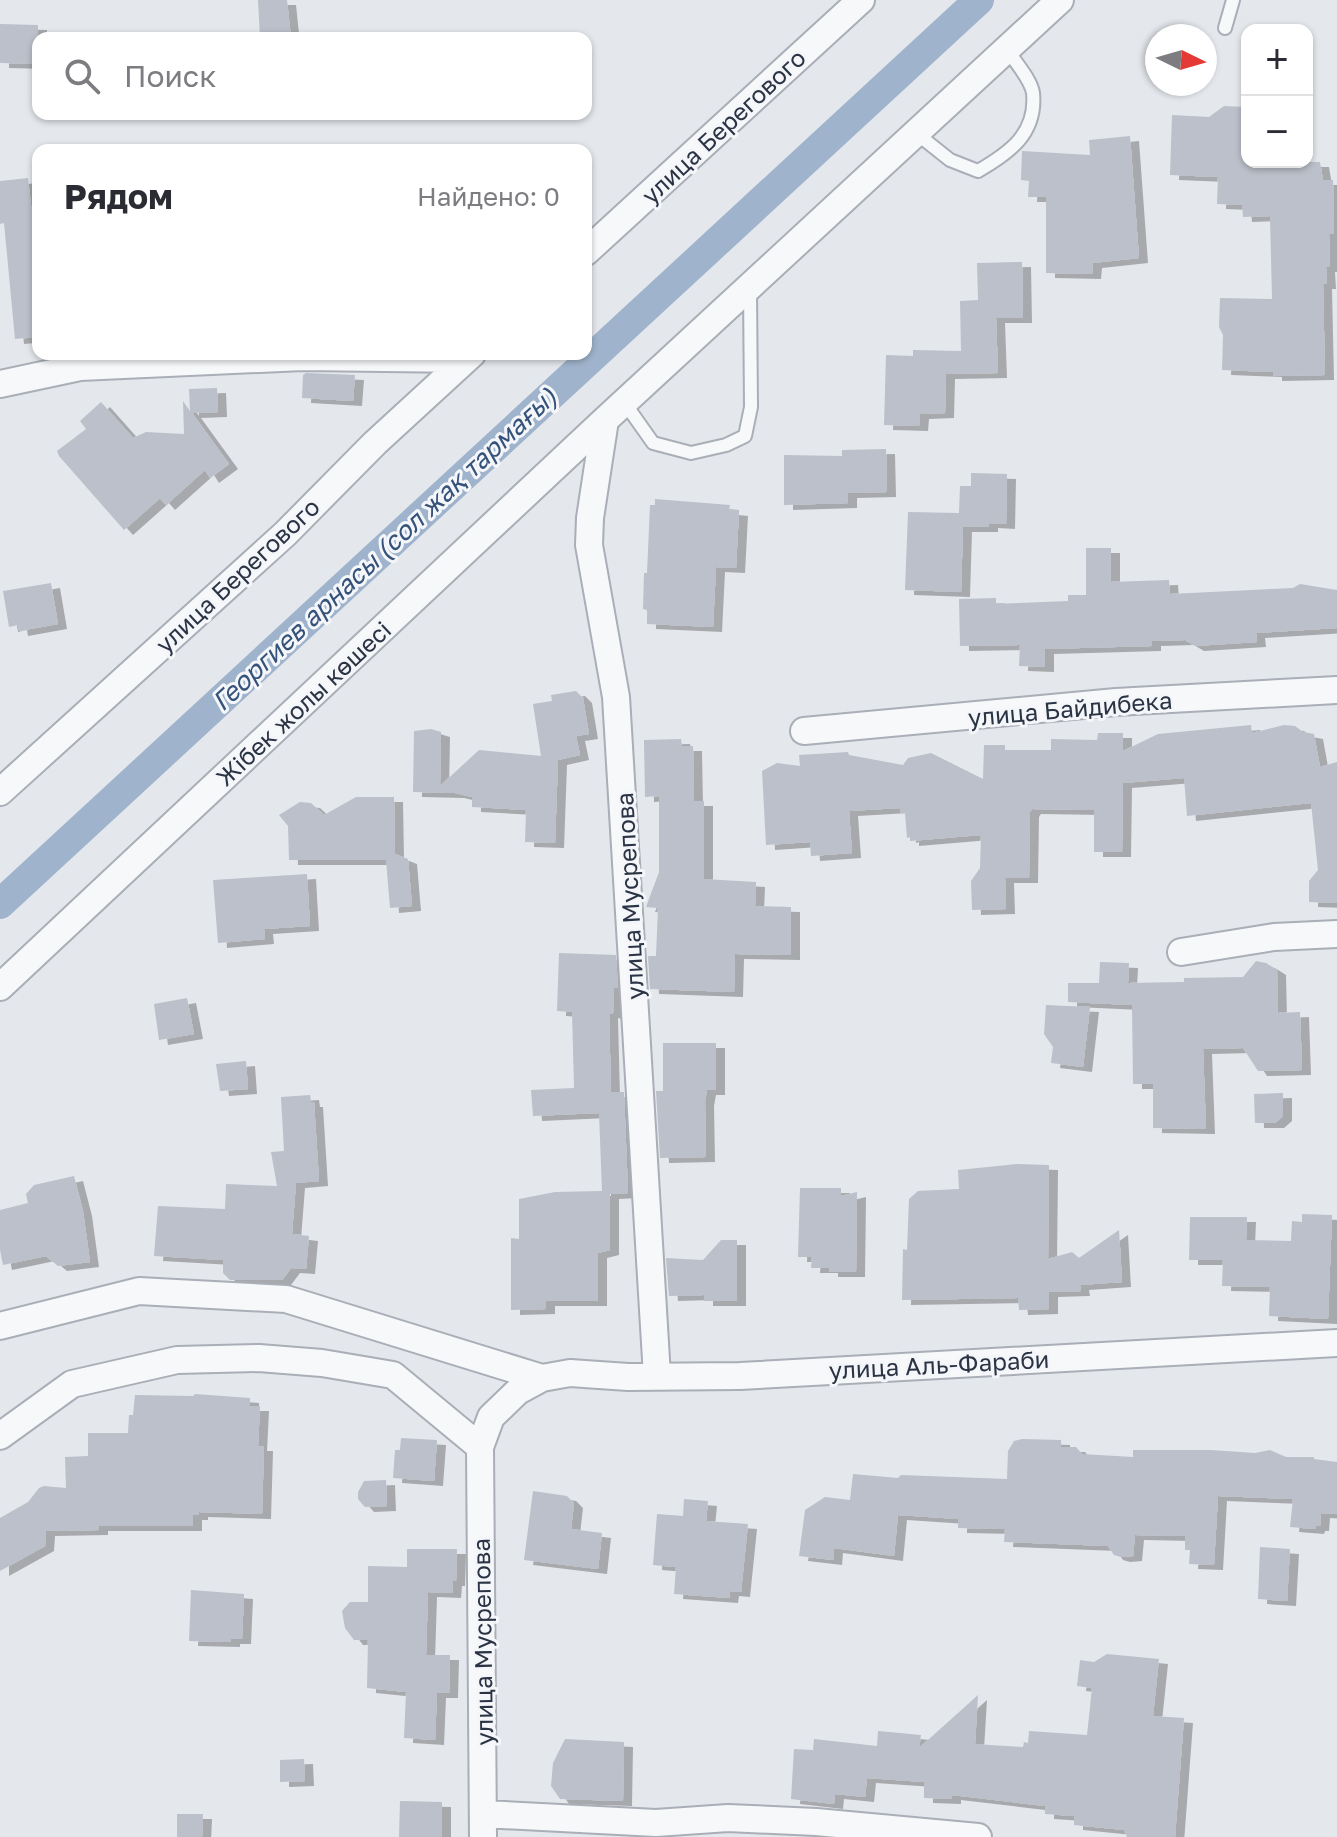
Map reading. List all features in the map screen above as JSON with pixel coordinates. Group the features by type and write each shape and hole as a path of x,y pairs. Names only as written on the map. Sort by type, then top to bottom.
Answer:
{"street":[{"name":"улица Берегового","path":"592,247 861,0"},
{"name":"Жібек жолы көшесі","path":"0,987 615,411 1060,0"},
{"path":"0,384 94,366 233,360"},
{"name":"улица Берегового","path":"0,792 285,534 375,443 465,360"},
{"name":"улица Мусрепова","path":"615,411 590,518 589,545 616,697 621,755 657,1376"},
{"name":"улица Байдибека","path":"804,731 1116,702 1337,690"},
{"path":"1181,952 1274,937 1337,934"},
{"name":"улица Аль-Фараби","path":"0,1326 139,1291 286,1299 542,1378"},
{"name":"улица Аль-Фараби","path":"480,1447 491,1417 518,1391 542,1378 570,1373 740,1376 1337,1343"},
{"path":"0,1436 72,1384 177,1360 259,1358 322,1363 393,1375 480,1447"},
{"name":"улица Мусрепова","path":"480,1447 484,1826"},
{"path":"484,1826 742,1819 816,1822 978,1837"}],"lane":[{"path":"1225,28 1233,0"},
{"path":"916,133 950,160 978,171 1008,154 1029,128 1033,91 1007,49"},
{"path":"615,411 653,443 691,453 726,445 745,436 751,407 750,287"}],"building":[{"path":"258,0 287,0 290,32 260,32"},
{"path":"0,24 38,25 38,32 32,32 32,64 0,63"},
{"path":"1224,106 1241,107 1241,168 1313,168 1313,162 1320,162 1323,180 1333,180 1334,234 1329,234 1330,267 1326,267 1327,284 1323,284 1325,375 1273,376 1273,372 1222,370 1220,298 1272,299 1270,216 1243,217 1242,205 1217,204 1218,177 1170,175 1172,115 1209,117"},
{"path":"1130,136 1139,258 1093,263 1092,274 1046,273 1046,197 1028,197 1029,181 1021,180 1022,151 1090,155 1089,140"},
{"path":"28,178 32,214 32,338 15,339 4,223 0,224 0,181"},
{"path":"1022,262 1023,318 996,318 998,373 946,374 945,413 920,414 919,426 884,425 886,355 913,356 913,350 961,351 960,301 978,300 977,263"},
{"path":"303,375 355,375 353,401 302,398"},
{"path":"217,388 218,412 192,413 229,464 210,478 205,470 166,505 160,498 124,530 59,456 57,451 86,429 80,421 101,402 133,438 146,432 184,434 183,401 190,411 189,389"},
{"path":"886,449 887,492 848,493 848,503 784,505 784,455 842,456 842,450"},
{"path":"971,473 1007,474 1006,524 963,527 961,592 905,590 908,512 959,513 960,486 971,486"},
{"path":"655,499 730,505 729,510 739,511 736,568 716,567 713,627 647,624 647,610 643,609 644,573 647,573 650,505 655,505"},
{"path":"1086,548 1111,548 1111,582 1169,580 1170,594 1293,588 1300,584 1337,590 1337,628 1256,633 1257,642 1195,646 1185,640 1152,641 1152,646 1045,649 1045,667 1019,666 1020,645 960,646 959,599 996,598 996,604 1068,601 1068,595 1086,595"},
{"path":"51,583 58,624 19,631 18,625 9,627 3,591"},
{"path":"576,691 583,698 589,734 576,736 580,755 558,760 555,843 525,842 526,810 472,807 472,797 455,793 413,792 414,731 431,729 441,732 440,786 479,750 541,756 533,704 552,701 551,695"},
{"path":"1251,725 1252,733 1284,725 1314,734 1320,767 1337,762 1337,903 1309,902 1309,881 1318,870 1311,803 1187,816 1184,778 1123,783 1122,852 1094,852 1094,810 1032,809 1029,878 1005,878 1006,909 972,910 971,881 980,868 981,835 910,841 910,837 907,838 905,813 901,813 900,808 849,811 852,853 811,856 810,842 766,845 762,771 777,763 800,766 799,755 848,752 849,755 903,765 908,758 931,753 983,779 984,745 1005,745 1005,750 1051,750 1051,739 1097,740 1098,733 1123,733 1123,751 1158,734"},
{"path":"681,739 682,746 693,746 694,801 704,801 704,879 756,882 755,906 791,907 791,955 735,954 734,992 650,989 648,956 656,956 658,908 646,907 659,872 659,796 645,797 644,740"},
{"path":"356,797 394,797 395,854 408,859 412,906 390,908 386,860 289,860 288,826 279,815 300,802 311,803 324,815"},
{"path":"307,874 310,926 264,929 265,939 218,943 213,880"},
{"path":"559,953 616,955 618,988 614,987 613,1014 609,1013 611,1092 624,1092 628,1193 610,1194 610,1250 598,1253 598,1301 546,1301 546,1309 511,1310 511,1238 519,1239 519,1199 555,1192 602,1191 599,1113 533,1116 531,1090 574,1088 572,1012 557,1011"},
{"path":"1256,961 1277,970 1278,1013 1300,1012 1302,1070 1258,1071 1243,1048 1203,1049 1206,1129 1153,1128 1153,1084 1133,1084 1132,1005 1068,1002 1068,983 1099,983 1100,962 1129,963 1128,983 1243,977"},
{"path":"187,998 194,1034 159,1040 154,1004"},
{"path":"1046,1005 1090,1007 1083,1067 1051,1063 1053,1047 1044,1034"},
{"path":"663,1043 716,1043 716,1090 707,1090 705,1101 706,1157 660,1158 656,1091 663,1091"},
{"path":"246,1061 248,1089 220,1091 216,1064"},
{"path":"1283,1093 1283,1116 1275,1123 1255,1123 1254,1094"},
{"path":"310,1095 311,1102 314,1102 319,1181 296,1183 292,1234 309,1236 306,1269 291,1268 282,1280 230,1280 223,1273 223,1260 154,1256 158,1206 225,1209 226,1184 277,1186 271,1152 284,1151 281,1097"},
{"path":"1017,1164 1049,1165 1048,1259 1072,1252 1079,1258 1119,1230 1122,1282 1080,1285 1081,1291 1049,1292 1049,1309 1019,1310 1018,1298 902,1300 903,1249 907,1250 909,1199 918,1191 959,1189 958,1170"},
{"path":"74,1176 83,1211 90,1262 58,1266 46,1256 3,1265 0,1210 28,1203 26,1194 34,1185"},
{"path":"800,1188 841,1188 841,1196 857,1192 856,1272 811,1268 812,1257 798,1257"},
{"path":"1302,1214 1332,1215 1328,1319 1269,1316 1270,1287 1222,1286 1223,1260 1189,1260 1190,1217 1247,1217 1246,1240 1291,1241 1292,1221 1302,1222"},
{"path":"721,1240 737,1240 737,1301 704,1301 704,1295 669,1296 666,1258 703,1260"},
{"path":"195,1394 250,1398 250,1406 260,1406 258,1446 264,1446 262,1514 199,1512 199,1515 193,1515 193,1526 99,1526 99,1530 46,1531 45,1546 0,1571 0,1518 28,1502 39,1488 66,1488 65,1457 88,1456 88,1433 128,1433 135,1395"},
{"path":"401,1438 437,1440 434,1481 393,1478 395,1450 400,1450"},
{"path":"1061,1440 1061,1447 1076,1447 1082,1454 1133,1457 1133,1450 1255,1453 1270,1450 1286,1457 1314,1457 1337,1462 1337,1514 1321,1513 1320,1526 1315,1529 1290,1527 1293,1499 1218,1496 1214,1565 1189,1564 1190,1550 1185,1550 1185,1536 1135,1535 1133,1556 1121,1557 1114,1555 1108,1546 1004,1542 1005,1529 958,1528 958,1519 898,1515 894,1556 834,1548 833,1560 799,1556 805,1510 825,1497 850,1500 853,1474 898,1478 901,1475 1007,1479 1008,1451 1014,1441"},
{"path":"386,1480 387,1506 365,1507 358,1499 364,1481"},
{"path":"533,1491 567,1496 574,1503 571,1529 602,1533 598,1569 524,1560"},
{"path":"684,1499 708,1501 706,1521 748,1524 741,1592 730,1591 729,1598 674,1594 676,1567 653,1565 657,1514 683,1516"},
{"path":"1260,1547 1290,1549 1287,1601 1258,1599"},
{"path":"407,1549 457,1549 456,1581 453,1581 452,1593 428,1592 426,1655 450,1655 449,1693 437,1693 435,1740 404,1738 406,1692 367,1688 368,1640 354,1640 345,1628 342,1611 350,1602 368,1602 368,1566 407,1567"},
{"path":"191,1590 244,1594 242,1639 231,1639 231,1642 189,1641"},
{"path":"1107,1654 1159,1659 1153,1716 1184,1718 1175,1837 1127,1837 1124,1830 1074,1825 1074,1816 1045,1814 1045,1806 952,1795 952,1799 924,1798 924,1782 867,1778 865,1797 835,1794 834,1804 791,1799 794,1749 813,1750 814,1739 877,1746 878,1731 921,1735 919,1748 978,1695 975,1744 1023,1747 1024,1742 1028,1743 1029,1731 1087,1735 1092,1688 1077,1686 1080,1660 1094,1662"},
{"path":"565,1739 624,1742 623,1801 560,1799 551,1786 553,1763"},
{"path":"304,1759 305,1781 280,1782 280,1760"},
{"path":"400,1801 442,1802 442,1837 399,1837"},
{"path":"177,1814 203,1814 202,1837 177,1837"}],"waterway":[{"name":"Георгиев арнасы (сол жақ тармағы)","path":"592,357 979,0"},
{"name":"Георгиев арнасы (сол жақ тармағы)","path":"0,904 589,360"}]}
